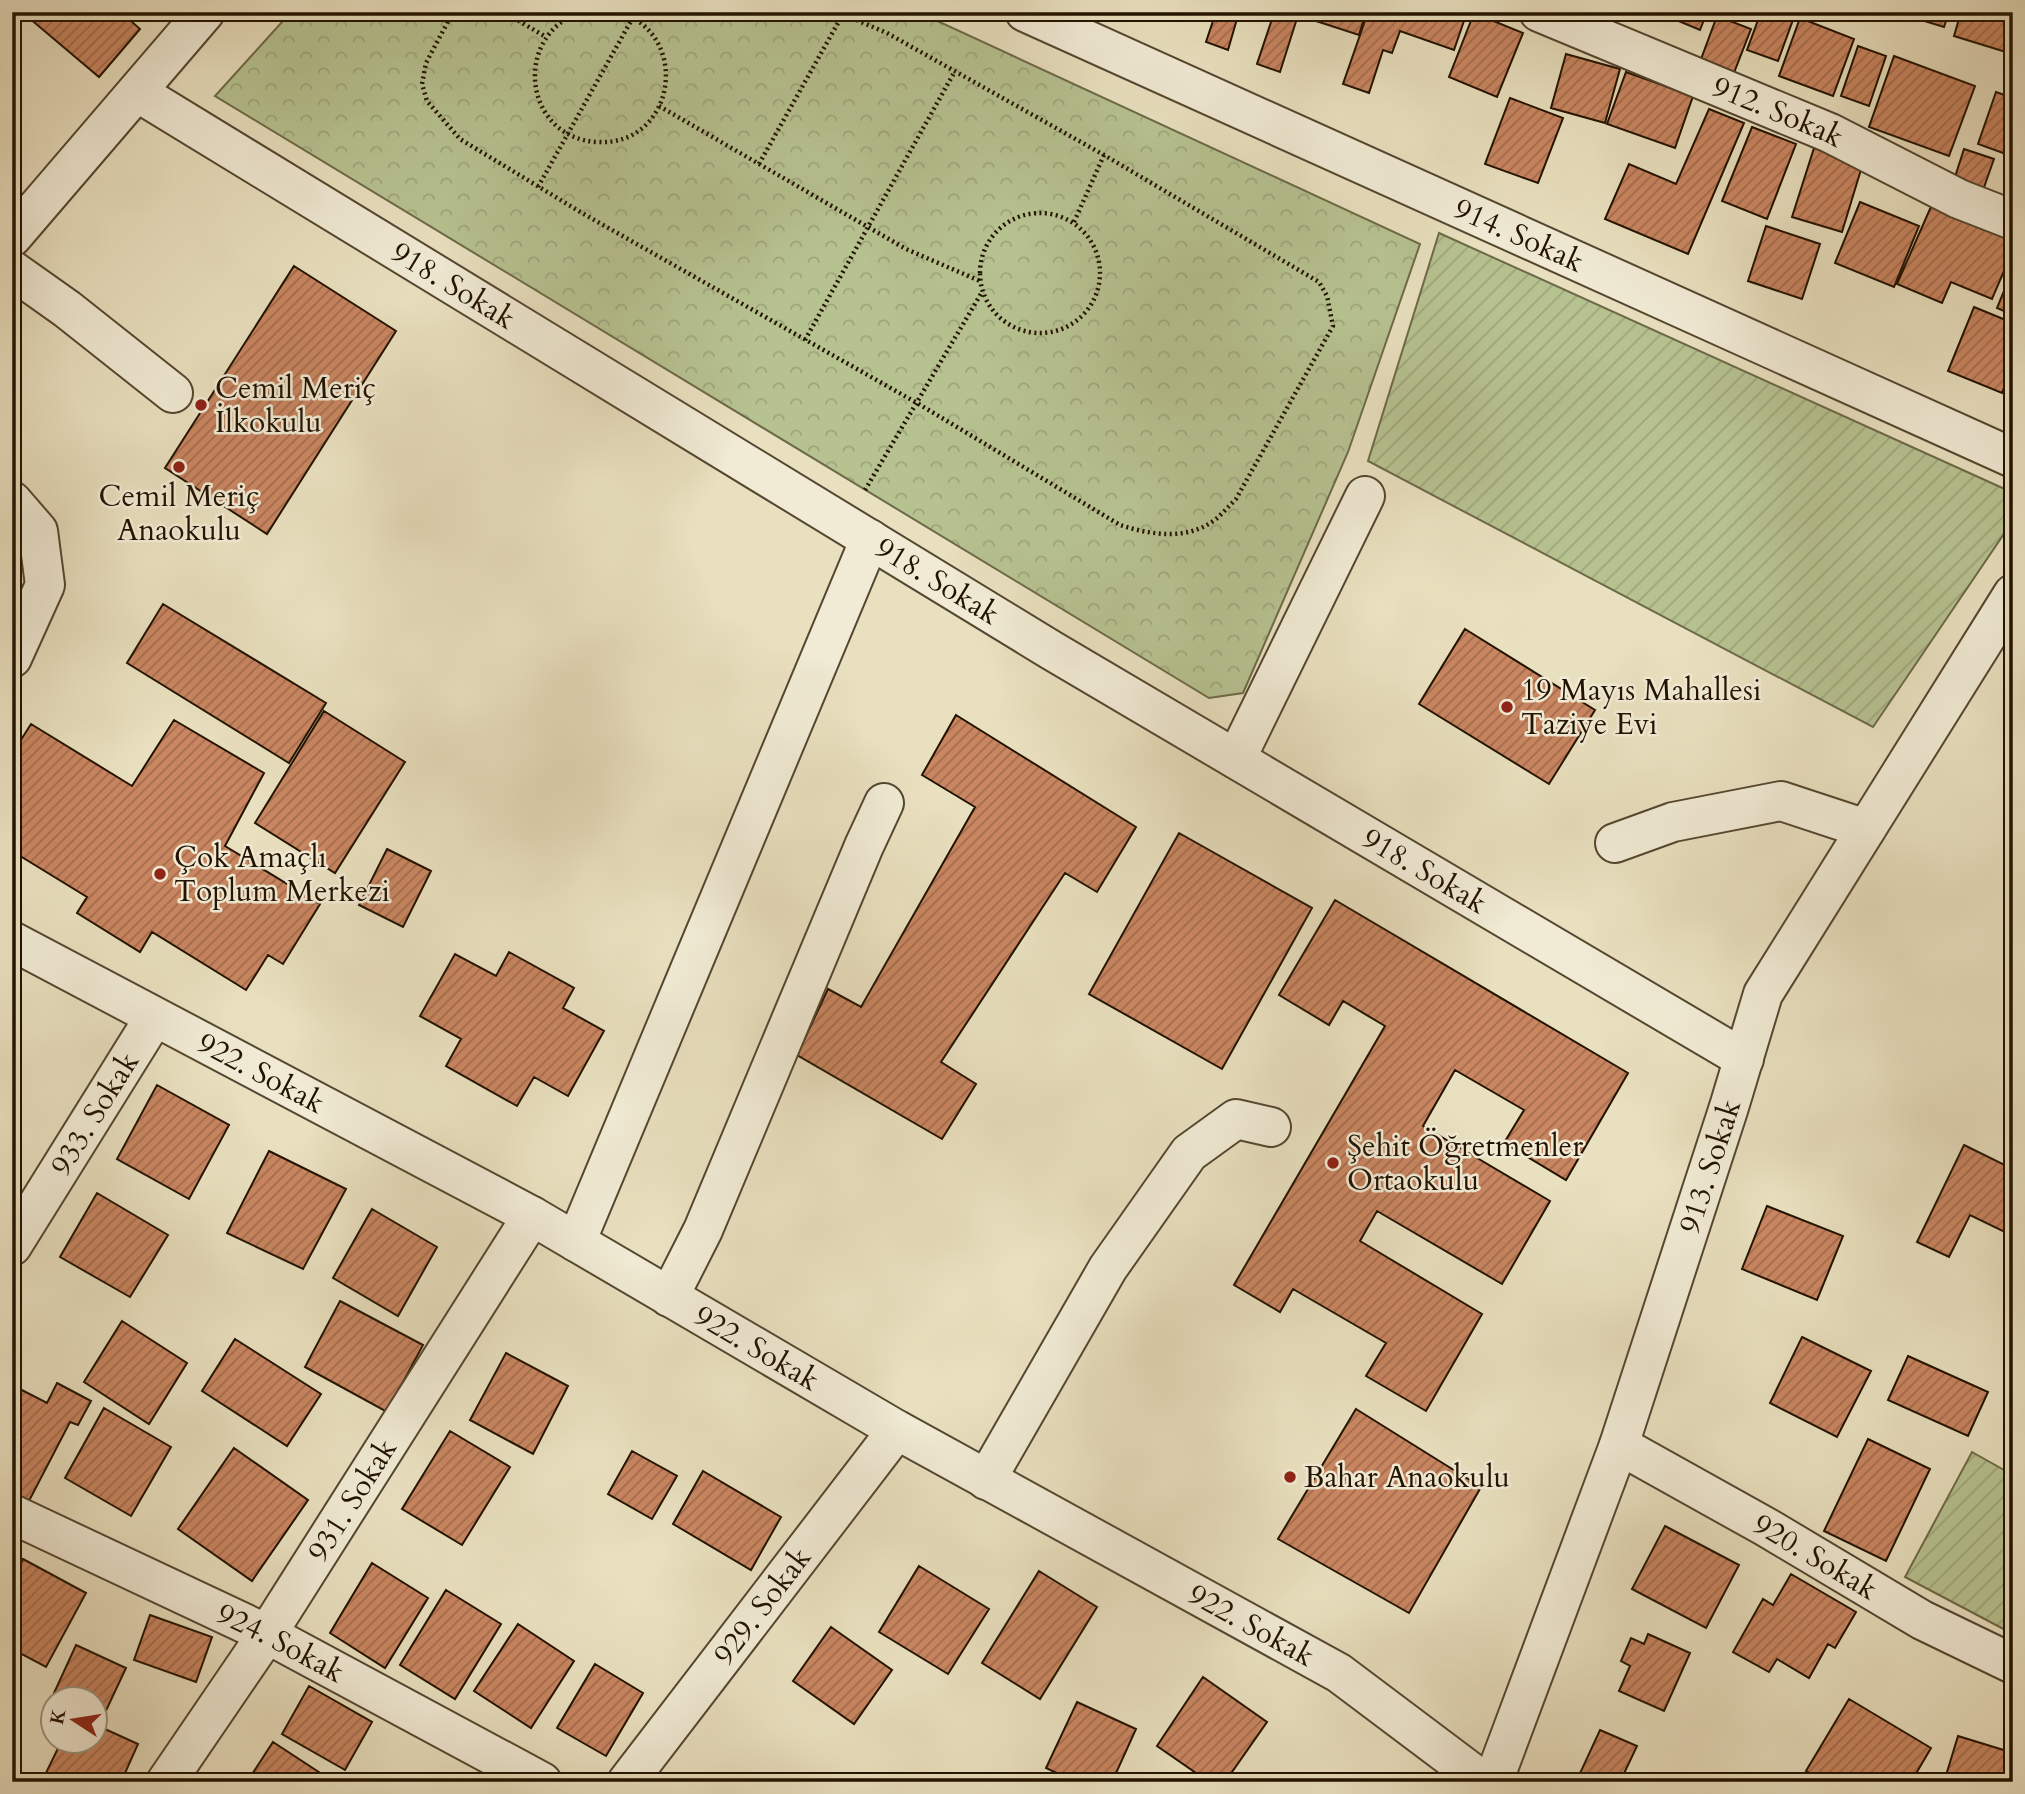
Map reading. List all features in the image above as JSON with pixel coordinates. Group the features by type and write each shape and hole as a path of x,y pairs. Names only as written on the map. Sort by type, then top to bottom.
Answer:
{"street":[{"path":"12,237 205,12"},
{"name":"914. Sokak","path":"1025,12 2013,457"},
{"name":"912. Sokak","path":"1539,12 1830,133 1959,199 2013,220"},
{"name":"918. Sokak","path":"137,92 1236,759 1744,1059"},
{"path":"12,270 67,309 173,393"},
{"path":"1236,759 1365,496"},
{"path":"12,501 38,531 45,584 12,658"},
{"path":"576,1242 858,531"},
{"name":"913. Sokak","path":"1493,1782 1619,1445 1763,994 2013,594"},
{"path":"1615,843 1673,822 1781,801 1866,829"},
{"path":"669,1297 703,1230 863,846 884,803"},
{"name":"922. Sokak","path":"12,941 532,1216 897,1430 1339,1673 1484,1782"},
{"name":"933. Sokak","path":"12,1246 154,1017"},
{"path":"986,1480 1108,1268 1189,1153 1236,1119 1272,1127"},
{"name":"931. Sokak","path":"166,1782 267,1634 532,1216"},
{"name":"929. Sokak","path":"627,1782 897,1430"},
{"name":"920. Sokak","path":"1619,1445 1766,1527 1922,1620 2013,1664"},
{"name":"924. Sokak","path":"12,1514 267,1634 542,1782"}],"path":[{"path":"453,12 426,63 422,84 427,101 460,139 538,187 917,403 1121,525 1160,535 1189,532 1215,520 1236,499 1333,326 1327,296 1320,282 955,71 887,33 841,13 759,164"},
{"path":"504,12 546,37"},
{"path":"581,12 568,17 546,37 539,50 534,71 536,92 544,112 559,128 578,138 598,142 620,140 639,130 654,115 664,96 667,73 663,51 651,32 635,15 620,12"},
{"path":"538,187 635,15"},
{"path":"805,340 955,71"},
{"path":"659,106 906,248 979,281"},
{"path":"1074,222 1104,155"},
{"path":"1037,212 1056,214 1074,222 1088,236 1097,253 1101,273 1097,292 1087,310 1073,324 1054,332 1034,334 1014,328 998,317 986,300 979,281 980,260 988,242 1001,227 1017,216 1037,212"},
{"path":"858,531 917,403 983,291"}],"green space":[{"path":"291,12 918,12 1420,244 1348,452 1243,693 1209,698 215,96"},
{"path":"1439,233 2007,490 2012,522 1873,727 1368,461"},
{"path":"1972,1452 2013,1475 2013,1634 1905,1577"}],"building":[{"path":"22,12 121,12 140,29 99,77"},
{"path":"1216,12 1239,12 1228,50 1206,42"},
{"path":"1251,12 1299,12 1280,72 1257,64 1272,19"},
{"path":"1315,12 1366,12 1359,35 1313,20"},
{"path":"1368,12 1467,12 1454,50 1400,31 1392,53 1383,50 1369,93 1343,84"},
{"path":"1657,12 1707,12 1700,30"},
{"path":"1761,12 1781,12 1794,17 1778,61 1747,50"},
{"path":"1895,12 1949,12 1944,27"},
{"path":"1961,12 2013,12 2013,39 2009,53 1954,36"},
{"path":"1474,13 1523,33 1497,97 1449,77"},
{"path":"1717,16 1751,29 1730,83 1697,70"},
{"path":"1800,18 1854,39 1833,96 1779,76"},
{"path":"1858,46 1886,56 1869,106 1841,96"},
{"path":"1566,54 1620,69 1605,123 1551,108"},
{"path":"1894,56 1975,86 1949,156 1869,127"},
{"path":"1626,72 1693,96 1675,148 1607,124"},
{"path":"1996,92 2013,98 2013,170 2006,168 2006,154 1978,144"},
{"path":"1510,98 1563,118 1538,183 1485,164"},
{"path":"1709,109 1744,123 1688,254 1605,219 1629,164 1676,184"},
{"path":"1752,127 1796,144 1767,219 1722,201"},
{"path":"1814,148 1863,163 1842,232 1792,217"},
{"path":"1964,149 1994,159 1982,193 1953,183"},
{"path":"1860,202 1919,226 1894,287 1835,263"},
{"path":"1933,202 2013,237 2013,250 1992,299 1951,282 1942,303 1897,284"},
{"path":"1766,226 1820,244 1802,299 1748,281"},
{"path":"294,266 396,331 267,534 165,468"},
{"path":"2013,269 2013,315 1997,308"},
{"path":"1974,307 2013,323 2013,365 2002,393 1948,371"},
{"path":"163,604 326,703 289,763 127,663"},
{"name":"19 Mayıs Mahallesi Taziye Evi","path":"1465,629 1595,710 1549,784 1419,704"},
{"path":"324,711 405,762 335,873 255,823"},
{"path":"956,715 1136,827 1097,892 1065,873 941,1062 976,1084 942,1139 797,1055 828,989 861,1007 975,807 922,775"},
{"name":"Çok Amaçlı Toplum Merkezi","path":"174,720 264,773 225,846 320,904 283,964 268,955 246,990 152,932 140,952 77,913 87,897 12,851 12,754 31,724 132,786"},
{"path":"1179,833 1312,908 1222,1069 1089,994"},
{"path":"387,849 431,871 403,927 359,905"},
{"path":"1335,900 1628,1073 1566,1180 1504,1143 1524,1110 1455,1070 1423,1126 1550,1201 1502,1284 1377,1211 1360,1241 1482,1314 1426,1411 1366,1376 1386,1343 1293,1289 1280,1312 1234,1285 1385,1026 1343,1001 1329,1025 1279,995"},
{"path":"509,952 574,988 563,1008 604,1031 568,1096 534,1077 517,1106 446,1066 461,1039 420,1016 455,954 496,976"},
{"path":"157,1085 229,1125 189,1199 117,1159"},
{"path":"1964,1145 2013,1169 2013,1236 1970,1215 1949,1257 1917,1242"},
{"path":"269,1151 346,1189 303,1269 227,1233"},
{"path":"97,1193 168,1235 130,1297 60,1257"},
{"path":"1767,1206 1843,1236 1817,1300 1742,1269"},
{"path":"372,1209 437,1247 398,1316 333,1278"},
{"path":"340,1301 423,1345 387,1412 305,1367"},
{"path":"122,1321 187,1363 149,1424 84,1382"},
{"path":"1802,1337 1871,1371 1837,1437 1770,1403"},
{"path":"235,1339 321,1394 287,1446 202,1391"},
{"path":"506,1353 568,1386 533,1454 470,1420"},
{"path":"1908,1356 1988,1392 1968,1436 1888,1400"},
{"path":"57,1383 91,1401 78,1425 70,1422 29,1501 12,1492 12,1385 47,1403"},
{"path":"104,1408 171,1447 131,1516 65,1478"},
{"path":"1356,1409 1481,1487 1409,1613 1278,1539"},
{"path":"450,1431 510,1467 462,1545 402,1509"},
{"path":"1868,1439 1930,1469 1886,1561 1824,1531"},
{"path":"234,1448 308,1500 252,1581 178,1529"},
{"path":"632,1451 677,1476 652,1519 608,1494"},
{"path":"703,1471 781,1517 751,1570 673,1524"},
{"path":"1665,1526 1739,1565 1706,1628 1632,1589"},
{"path":"23,1559 86,1593 46,1667 12,1649 12,1579"},
{"path":"372,1563 428,1598 385,1668 330,1633"},
{"path":"919,1566 989,1609 948,1674 879,1632"},
{"path":"1039,1571 1097,1607 1040,1699 982,1663"},
{"path":"1791,1574 1856,1612 1835,1648 1828,1644 1809,1678 1777,1659 1769,1672 1733,1652 1763,1599 1773,1605"},
{"path":"446,1590 501,1624 455,1699 400,1665"},
{"path":"150,1615 212,1637 196,1682 134,1660"},
{"path":"518,1624 574,1661 531,1728 474,1691"},
{"path":"831,1627 892,1670 854,1724 793,1681"},
{"path":"1648,1634 1690,1653 1664,1711 1619,1691 1630,1666 1621,1661 1631,1638 1644,1644"},
{"path":"76,1645 126,1668 108,1706 108,1686 57,1686"},
{"path":"595,1664 643,1693 606,1756 557,1728"},
{"path":"1203,1677 1267,1722 1225,1782 1209,1782 1157,1746"},
{"path":"309,1686 372,1722 345,1770 282,1734"},
{"path":"1849,1699 1931,1748 1911,1782 1825,1782 1806,1771"},
{"path":"1077,1702 1136,1729 1112,1782 1076,1782 1046,1768"},
{"path":"108,1730 138,1744 121,1782 54,1782 44,1777 54,1756 108,1756"},
{"path":"1600,1730 1637,1746 1620,1782 1576,1782"},
{"path":"1958,1736 2010,1752 2001,1782 1944,1782"},
{"path":"273,1742 334,1782 247,1782"}],"place":[{"name":"Cemil Meriç İlkokulu","path":"201,405"},
{"name":"Cemil Meriç Anaokulu","path":"179,467"},
{"name":"19 Mayıs Mahallesi Taziye Evi","path":"1507,707"},
{"name":"Çok Amaçlı Toplum Merkezi","path":"160,874"},
{"name":"Şehit Öğretmenler Ortaokulu","path":"1333,1163"},
{"name":"Bahar Anaokulu","path":"1290,1477"}]}
